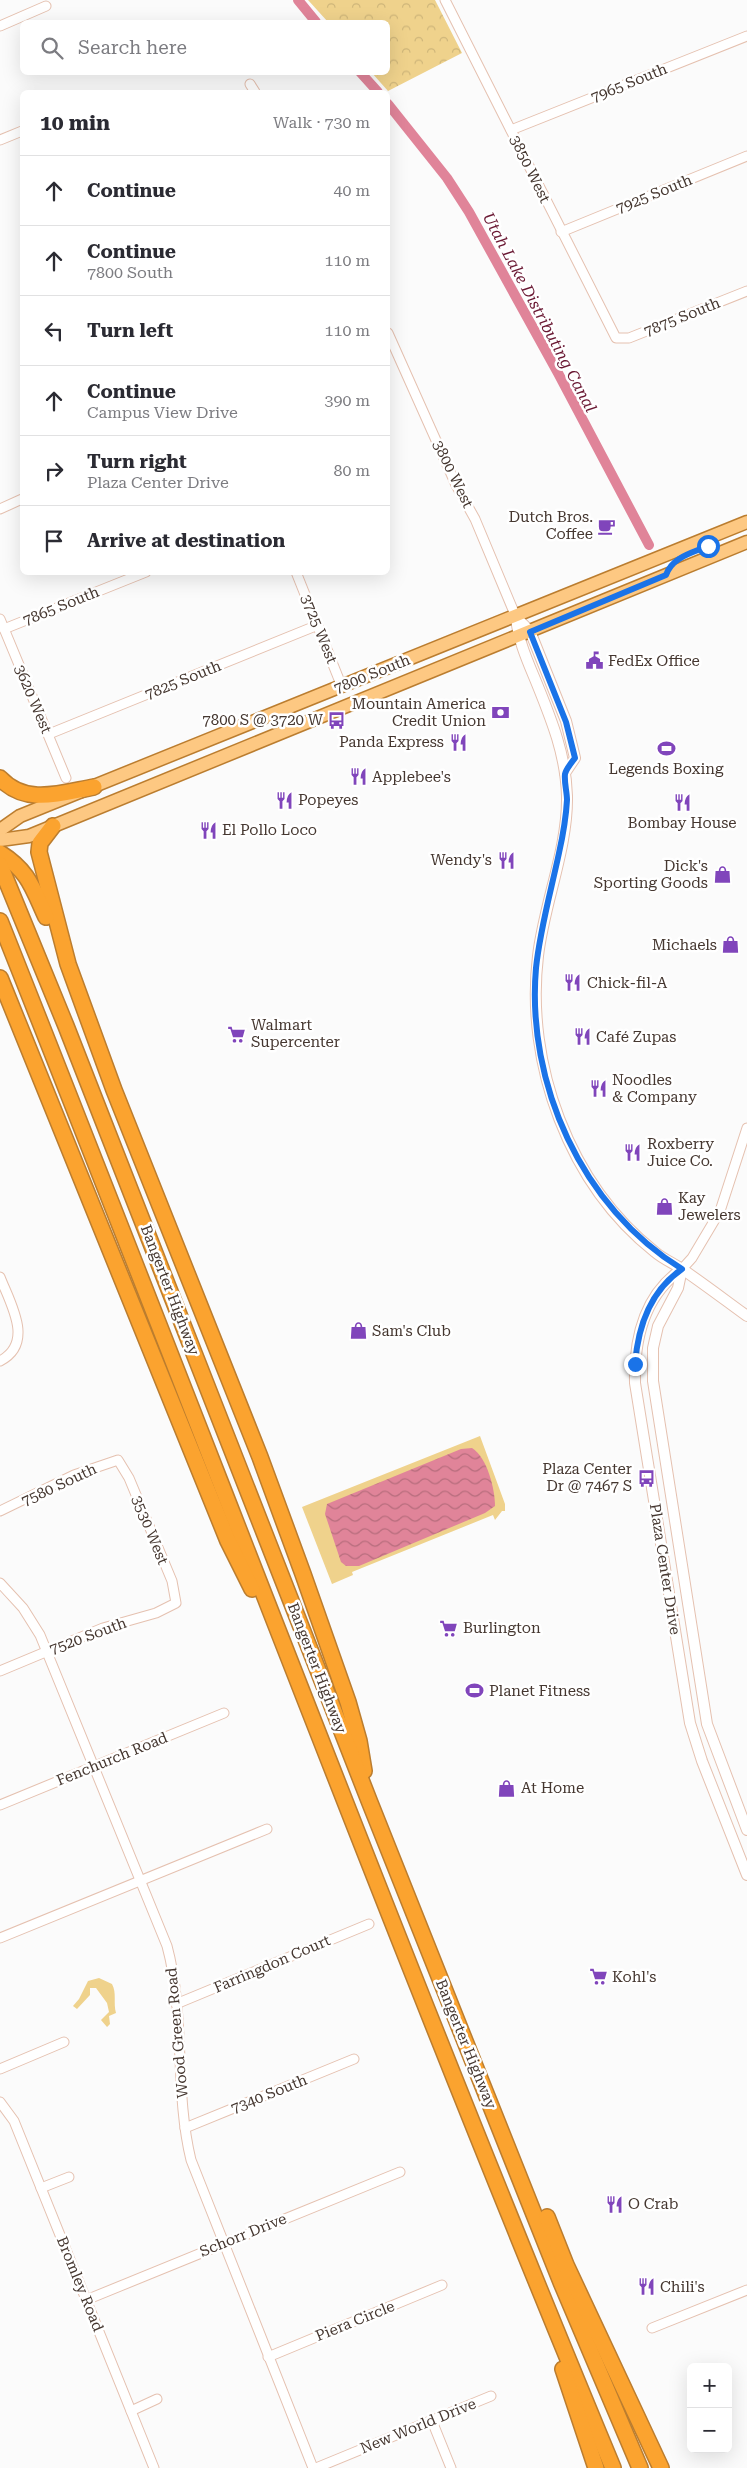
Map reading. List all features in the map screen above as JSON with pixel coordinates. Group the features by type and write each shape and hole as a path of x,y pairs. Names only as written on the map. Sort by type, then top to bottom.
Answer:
{"highway":[{"path":"0,778 8,786 24,794 40,797 94,788"},
{"path":"52,826 40,843 39,852 68,964"},
{"path":"0,853 17,866 30,881 68,964 114,1090 260,1457 303,1574 348,1702 359,1741 370,1803"},
{"name":"Bangerter Highway","path":"0,865 73,1044 370,1803 561,2282 640,2468"},
{"name":"Bangerter Highway","path":"0,921 367,1860 548,2312 613,2468"},
{"path":"0,978 228,1541 293,1671"},
{"path":"482,2083 522,2157 566,2265 661,2468"},
{"path":"548,2312 577,2417 596,2468"}],"main road":[{"name":"7800 South","path":"0,830 20,816 94,788 747,522"},
{"path":"666,575 669,567 681,557 720,542 726,536 726,530"},
{"name":"7800 South","path":"0,840 29,836 747,542"}],"street":[{"name":"3850 West","path":"445,0 616,338"},
{"path":"0,26 46,6"},
{"name":"7965 South","path":"510,130 747,36"},
{"path":"250,84 254,90"},
{"path":"0,140 20,132"},
{"name":"7925 South","path":"561,232 747,156"},
{"name":"7875 South","path":"616,338 629,338 747,291"},
{"name":"3800 West","path":"391,351 456,485 475,519 516,616"},
{"path":"0,509 20,500"},
{"name":"7865 South","path":"4,629 139,575"},
{"name":"3725 West","path":"297,575 342,686"},
{"path":"516,616 530,632 571,736 575,758 565,773"},
{"path":"516,616 518,636 551,718 565,773 567,798 565,824 536,969 536,1028 542,1062 564,1130 591,1179 618,1216 656,1253 682,1269 747,1316"},
{"name":"3620 West","path":"0,619 66,778"},
{"name":"7825 South","path":"49,734 318,625"},
{"name":"Plaza Center Drive","path":"747,1128 720,1211 692,1258 682,1269 666,1280 645,1316 636,1349 636,1383 690,1723 702,1761 747,1875"},
{"name":"Plaza Center Drive","path":"682,1269 678,1288 658,1326 653,1348 653,1381 707,1724 747,1830"},
{"path":"0,1277 16,1316 19,1329 18,1341 14,1350 0,1361"},
{"name":"7580 South","path":"0,1511 74,1476 118,1460"},
{"name":"3530 West","path":"118,1460 129,1478 172,1582 176,1603"},
{"name":"Wood Green Road","path":"0,1582 32,1620 167,1946 174,1973 185,2128 195,2175 315,2468"},
{"name":"7520 South","path":"0,1670 104,1628 156,1613 176,1603"},
{"name":"Fenchurch Road","path":"0,1805 224,1713"},
{"path":"0,1938 267,1829"},
{"name":"Farringdon Court","path":"176,2004 369,1924"},
{"path":"0,2068 64,2042"},
{"name":"7340 South","path":"185,2128 354,2059"},
{"name":"Bromley Road","path":"0,2102 14,2121 154,2468"},
{"name":"Schorr Drive","path":"86,2300 400,2172"},
{"path":"41,2188 69,2177"},
{"name":"Piera Circle","path":"268,2357 442,2285"},
{"path":"652,2328 747,2290"},
{"name":"New World Drive","path":"315,2468 491,2396"},
{"path":"131,2411 157,2399"},
{"path":"432,2421 451,2468"}],"green space":[{"path":"308,0 435,0 462,53 387,90 374,75 390,75 390,20 326,20"},
{"path":"480,1436 505,1504 505,1511 502,1511 495,1520 493,1515 352,1572 353,1575 332,1584 302,1507"},
{"path":"99,1978 112,1984 114,1991 116,2013 109,2016 110,2024 107,2027 101,2020 109,2012 107,2003 96,1988 90,1988 90,1995 77,2009 73,2006 79,1999 88,1981"}],"water":[{"path":"472,1448 482,1458 486,1466 494,1491 495,1506 485,1513 359,1566 346,1566 341,1562 325,1514 327,1504 461,1449"}],"waterway":[{"name":"Utah Lake Distributing Canal","path":"298,0 314,20"},
{"name":"Utah Lake Distributing Canal","path":"363,75 376,90"},
{"name":"Utah Lake Distributing Canal","path":"390,107 447,178 469,212 558,373 649,545"}],"place":[{"name":"Dutch Bros. Coffee","path":"607,526"},
{"name":"FedEx Office","path":"594,661"},
{"name":"Mountain America Credit Union","path":"500,713"},
{"name":"7800 S @ 3720 W","path":"337,720"},
{"name":"Panda Express","path":"458,742"},
{"name":"Legends Boxing","path":"666,748"},
{"name":"Applebee's","path":"358,777"},
{"name":"Popeyes","path":"284,800"},
{"name":"Bombay House","path":"682,802"},
{"name":"El Pollo Loco","path":"208,830"},
{"name":"Wendy's","path":"506,860"},
{"name":"Dick's Sporting Goods","path":"722,875"},
{"name":"Michaels","path":"731,945"},
{"name":"Chick-fil-A","path":"573,983"},
{"name":"Walmart Supercenter","path":"237,1034"},
{"name":"Café Zupas","path":"582,1037"},
{"name":"Noodles & Company","path":"598,1089"},
{"name":"Roxberry Juice Co.","path":"633,1153"},
{"name":"Kay Jewelers","path":"664,1207"},
{"name":"Sam's Club","path":"358,1331"},
{"name":"Plaza Center Dr @ 7467 S","path":"646,1478"},
{"name":"Burlington","path":"449,1628"},
{"name":"Planet Fitness","path":"475,1691"},
{"name":"At Home","path":"507,1788"},
{"name":"Kohl's","path":"598,1977"},
{"name":"O Crab","path":"614,2204"},
{"name":"Chili's","path":"646,2287"}],"route":[{"path":"635,1364 639,1334 645,1316 666,1280 682,1269 656,1253 642,1240 618,1216 591,1179 564,1130 552,1098 542,1062 536,1028 536,969 541,936 565,824 567,798 565,773 575,758 566,722 530,632 666,575 669,567 681,557 708,546"}]}
